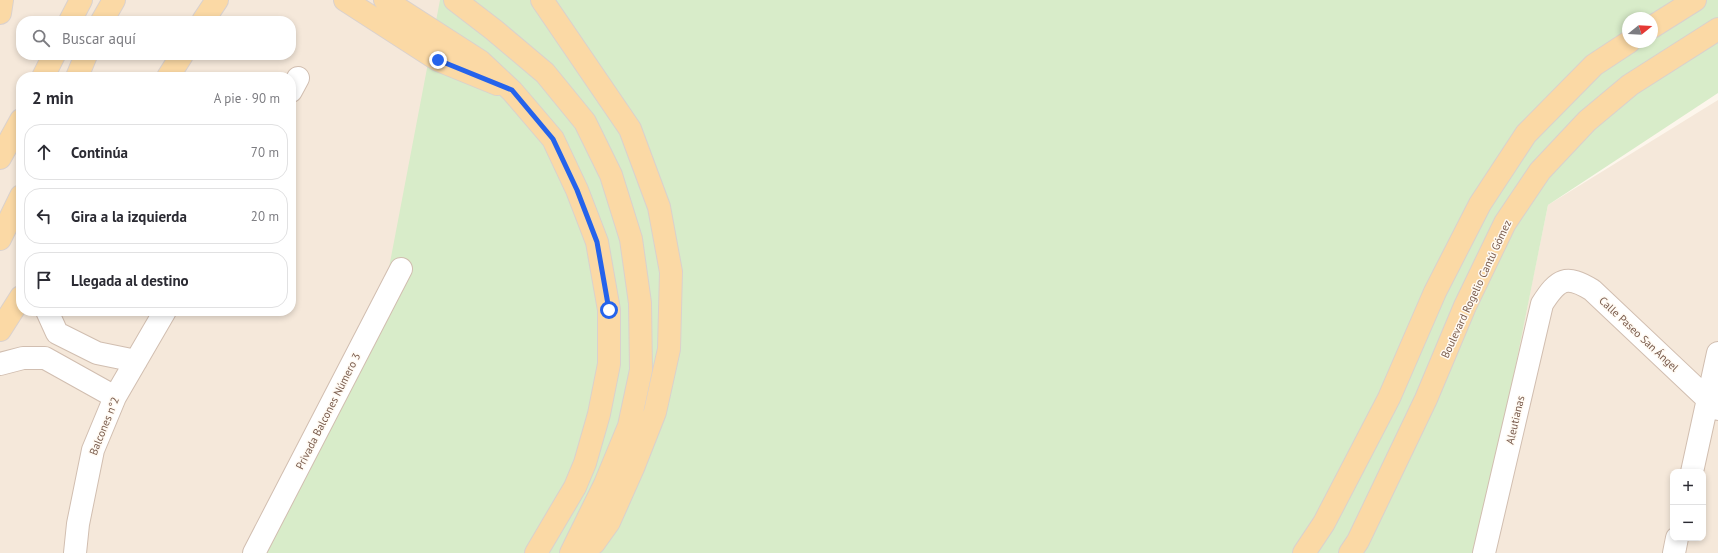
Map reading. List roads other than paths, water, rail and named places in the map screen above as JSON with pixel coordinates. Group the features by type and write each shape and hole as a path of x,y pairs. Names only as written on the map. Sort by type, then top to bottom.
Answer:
{"main road":[{"path":"0,13 2,0"},
{"path":"73,16 81,0"},
{"path":"105,16 114,0"},
{"path":"206,16 217,0"},
{"path":"345,0 438,60 512,90"},
{"path":"385,0 480,61 512,90 553,139 577,190 597,242 609,310 609,364 599,414 585,463 575,486 536,553"},
{"path":"455,0 494,30 545,73 584,122 611,175 631,239 640,303 641,370 630,426 605,484 571,553"},
{"path":"542,0 630,128 659,207 670,272 669,349 655,412 633,468 609,522 594,544 579,553"},
{"path":"1658,23 1695,0"},
{"name":"Boulevard Rogelio Cantú Gómez","path":"1350,553 1358,541 1426,398 1465,306 1505,223 1540,171 1587,121 1630,85 1718,29"},
{"path":"1304,553 1324,523 1389,398 1435,292 1480,204 1526,134 1594,65 1622,47"},
{"path":"46,72 52,60"},
{"path":"79,72 84,60"},
{"path":"171,72 179,60"},
{"path":"0,158 16,129"},
{"path":"0,239 16,206"},
{"path":"0,330 16,305"}],"street":[{"name":"Privada Balcones Número 3","path":"254,553 401,270"},
{"name":"Calle Paseo San Ángel","path":"1552,289 1565,281 1578,282 1592,290 1713,404"},
{"name":"Aleutianas","path":"1484,553 1542,304 1552,289"},
{"path":"49,316 57,333 96,353 136,361"},
{"name":"Balcones n°2","path":"75,553 78,524 92,450 115,397 162,316"},
{"path":"45,358 57,333"},
{"path":"1693,469 1713,404 1718,353"},
{"path":"0,364 23,358 45,358 115,397"},
{"path":"1674,553 1676,541"}]}
